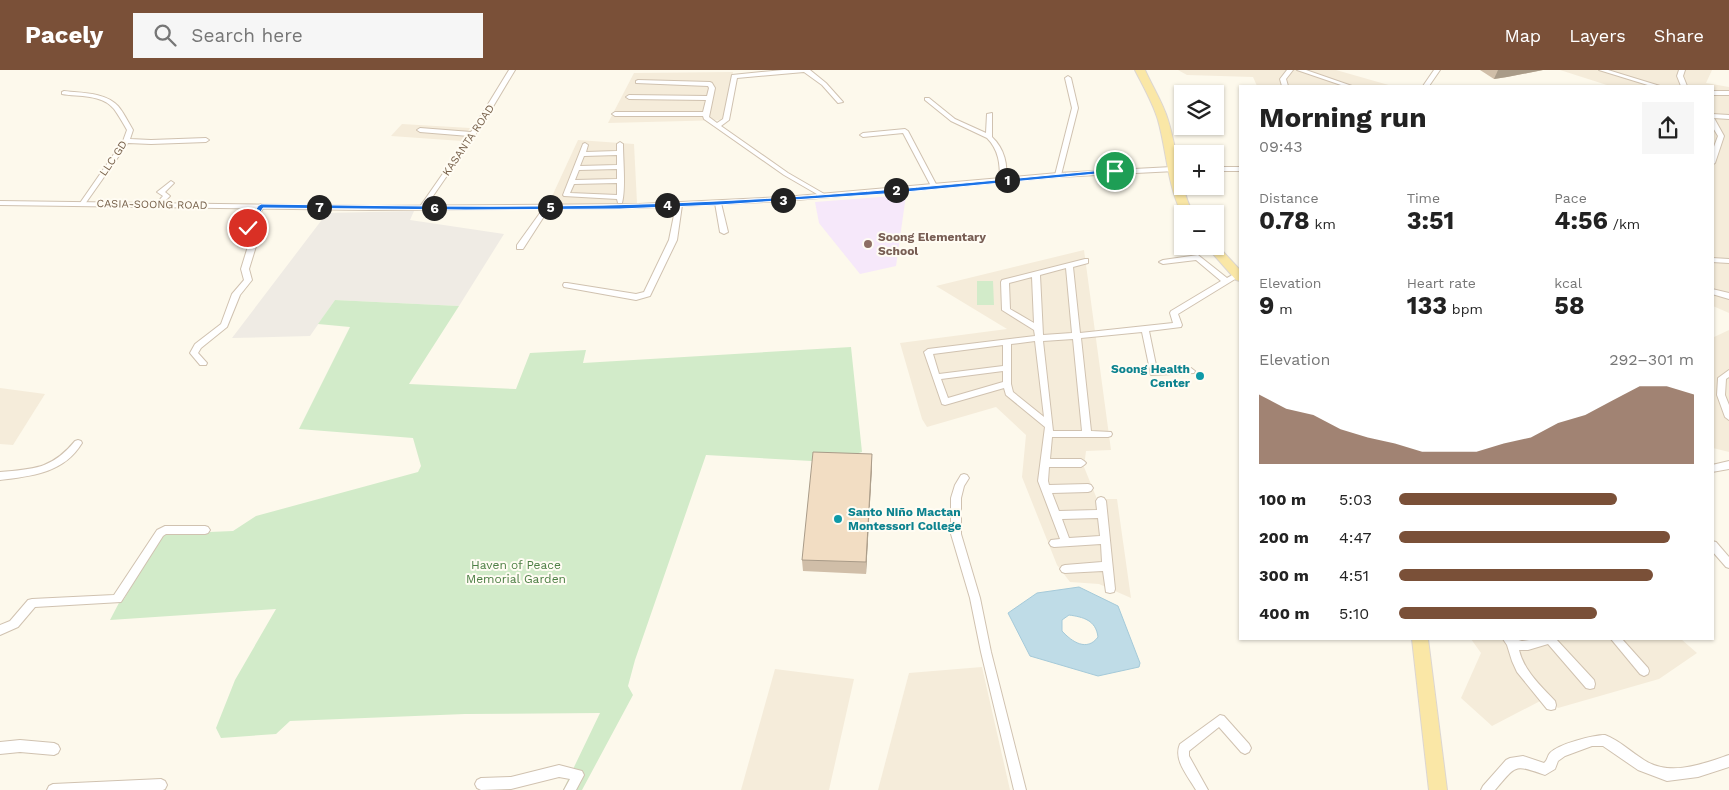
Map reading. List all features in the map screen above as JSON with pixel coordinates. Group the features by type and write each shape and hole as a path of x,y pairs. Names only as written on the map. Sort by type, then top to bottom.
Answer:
{"main road":[{"path":"1140,70 1163,119 1174,158"},
{"path":"1220,255 1239,275"},
{"path":"1420,640 1438,790"}],"street":[{"name":"KASANTA ROAD","path":"422,208 473,134 512,70"},
{"path":"718,126 726,120 735,73 805,70 824,84 840,102"},
{"path":"1285,85 1283,79 1290,70"},
{"path":"1300,70 1346,85"},
{"path":"1427,85 1437,70"},
{"path":"1602,70 1620,72 1654,85"},
{"path":"1682,70 1680,76 1684,85"},
{"path":"1058,175 1075,108 1068,78"},
{"path":"638,82 708,84 712,88 706,118 786,174 824,196"},
{"path":"1714,93 1729,93"},
{"name":"LLC GD","path":"64,94 85,95 110,102 116,107 130,130 126,141 82,203"},
{"path":"629,97 710,98"},
{"path":"926,99 954,120 996,142 1001,154 1003,180"},
{"path":"615,114 706,114"},
{"path":"989,137 990,114"},
{"path":"1714,117 1729,117"},
{"path":"1714,121 1721,136 1714,151"},
{"path":"420,130 473,134"},
{"path":"863,135 905,131 934,186"},
{"path":"126,141 206,140"},
{"path":"620,144 620,207"},
{"path":"585,145 566,194 569,197 621,197"},
{"path":"582,154 620,153"},
{"path":"576,168 621,167"},
{"name":"CASIA-SOONG ROAD","path":"0,203 422,208 620,207 824,196 1058,175 1174,169"},
{"path":"1224,169 1239,169"},
{"path":"571,182 621,181"},
{"path":"159,204 168,196 160,192 171,183"},
{"path":"718,203 724,232"},
{"path":"567,284 636,296 647,294 673,240 680,205"},
{"path":"203,363 194,353 198,346 224,325 236,294 248,280 245,269 254,243 248,228 261,206"},
{"path":"520,247 547,207"},
{"path":"1163,262 1198,257 1226,281"},
{"path":"1714,260 1729,261"},
{"path":"1039,333 1004,308 1005,282 1085,261"},
{"path":"1068,266 1087,434"},
{"path":"1036,274 1039,333 1048,430 1043,480 1066,542"},
{"path":"1007,384 945,402 928,352 1007,342 1039,333 1076,336 1178,325 1174,314 1226,281 1239,275"},
{"path":"1714,292 1729,296"},
{"path":"1145,328 1154,373 1191,371"},
{"path":"1007,342 1007,384 1009,393 1048,430 1108,434"},
{"path":"936,377 1007,368"},
{"path":"1726,376 1721,395 1729,417"},
{"path":"0,476 32,473 52,468 71,453 78,443"},
{"path":"1045,463 1081,463"},
{"path":"1714,469 1729,465"},
{"path":"964,478 957,487 955,496 958,524 956,534 975,598 986,652 1006,725 1020,790"},
{"path":"1046,489 1088,488"},
{"path":"1101,501 1110,589"},
{"path":"1056,515 1102,514"},
{"path":"0,630 14,624 32,603 117,600 160,533 166,530 205,530"},
{"path":"1054,543 1105,540"},
{"path":"1714,546 1729,564"},
{"path":"1065,569 1108,566"},
{"path":"1510,641 1520,647 1546,640"},
{"path":"1551,640 1590,684"},
{"path":"1617,640 1644,671"},
{"path":"1510,641 1518,666 1551,705"},
{"path":"1202,790 1183,757 1184,748 1220,720 1245,748"},
{"path":"1487,790 1510,764 1522,762 1546,769 1554,757 1562,752 1592,741 1605,740 1642,766 1667,774 1698,771 1729,762"},
{"path":"0,748 20,746 54,749"},
{"path":"481,784 511,783 558,771 578,775 570,790"},
{"path":"52,790 161,785"}],"shaded area":[{"path":"1178,70 1336,70 1388,85 1257,85 1253,77 1187,75"},
{"path":"1560,70 1712,70 1706,83 1729,87 1729,313 1714,306 1714,85 1607,85"},
{"path":"733,72 725,120 608,123 634,73"},
{"path":"402,124 470,128 462,141 391,136"},
{"path":"578,140 634,144 637,203 548,205"},
{"name":"Soong Elementary School","path":"906,195 896,266 860,274 819,223 815,202"},
{"path":"414,211 410,220 504,234 459,306 335,300 310,336 232,338 327,213"},
{"path":"1084,250 1111,450 1086,451 1084,467 1097,499 1117,499 1131,598 1099,584 1070,582 1057,565 1022,477 1026,435 996,407 927,427 922,419 900,343 1007,329 936,286"},
{"path":"1729,330 1729,452 1714,448 1714,337"},
{"path":"0,388 45,394 13,445 0,444"},
{"path":"1472,640 1682,640 1697,653 1659,679 1558,708 1546,698 1492,726 1461,698 1481,653"},
{"path":"982,667 1010,790 878,790 909,673"},
{"path":"775,669 854,679 829,790 741,790"}],"green space":[{"path":"977,281 993,281 994,305 977,305"},
{"name":"Haven of Peace Memorial Garden","path":"335,300 459,306 409,384 516,389 530,353 586,350 583,363 851,347 862,452 829,462 706,455 635,660 628,686 633,695 582,790 563,790 600,713 465,714 290,721 276,734 221,738 216,728 235,680 276,609 110,620 162,534 233,531 256,516 418,472 421,466 413,438 299,429 350,327 318,324"}],"water":[{"path":"1079,587 1118,606 1140,663 1139,667 1098,676 1030,656 1008,613 1037,593","holes":["1069,615 1084,618 1092,623 1098,637 1094,642 1084,645 1080,644 1070,639 1062,631 1062,620"]}],"building":[{"name":"Santo Niño Mactan Montessori College","path":"813,452 872,454 866,562 802,560"}],"place":[{"name":"Soong Elementary School","path":"868,244"},
{"name":"Soong Health Center","path":"1200,376"},
{"name":"Santo Niño Mactan Montessori College","path":"838,519"}],"route":[{"path":"248,228 261,206 371,208 620,207 718,203 884,192 1115,171"}]}
